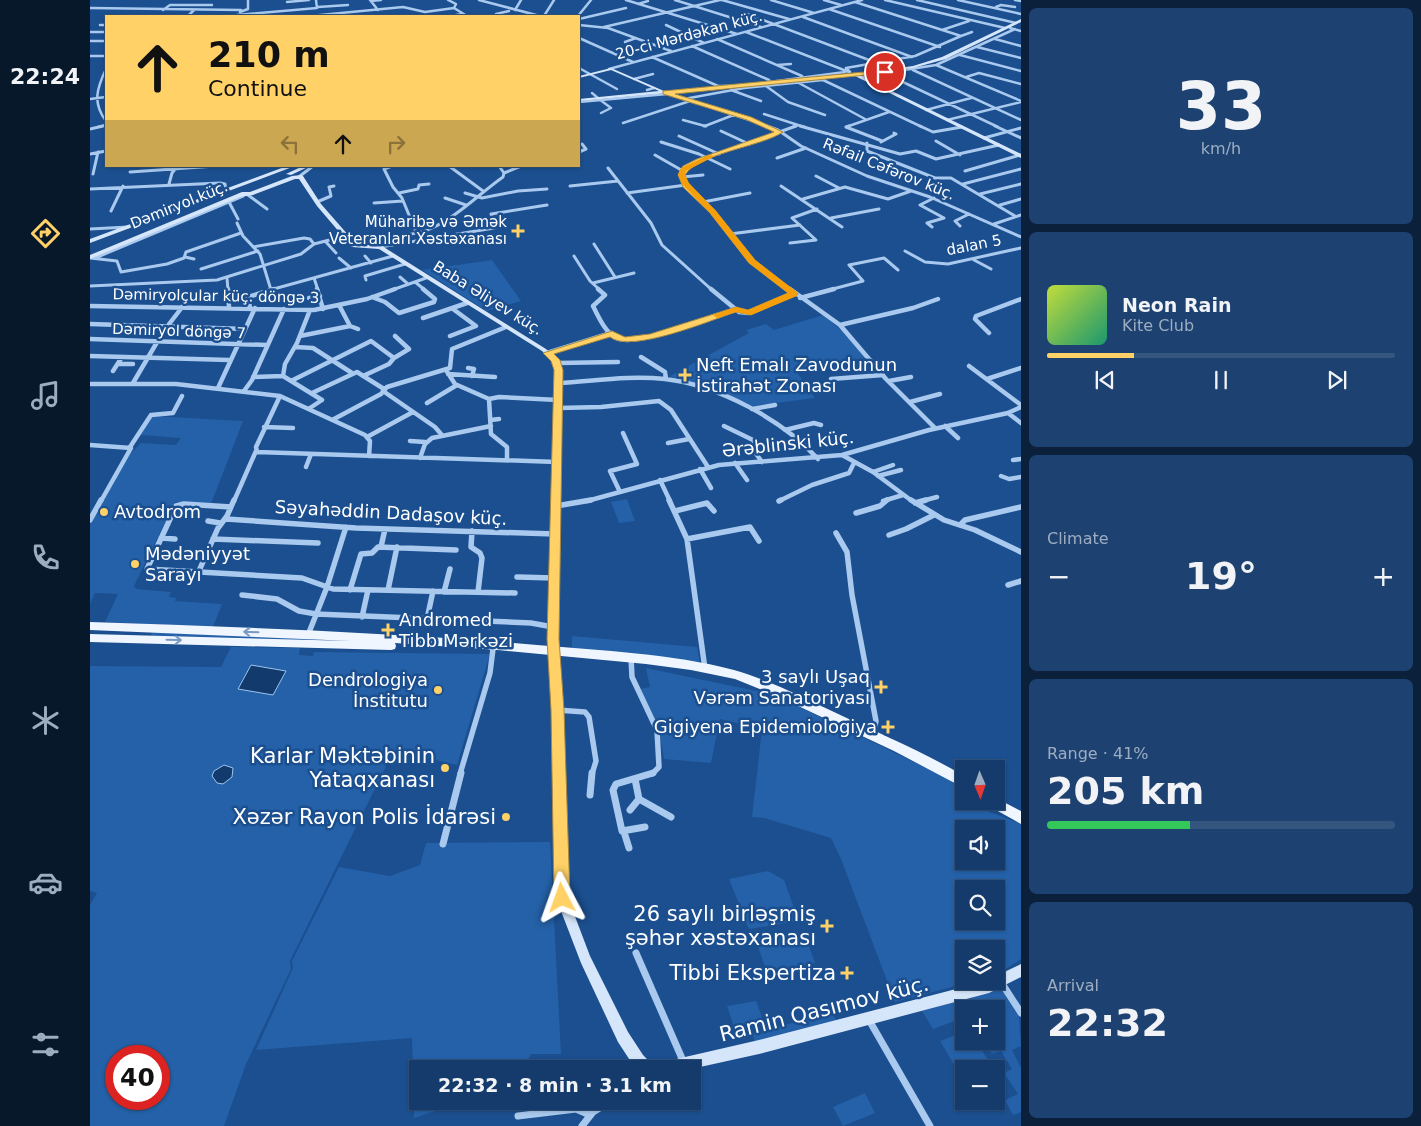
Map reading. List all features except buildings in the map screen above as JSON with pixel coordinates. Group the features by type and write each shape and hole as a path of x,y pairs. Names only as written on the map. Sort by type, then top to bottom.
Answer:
{"main road":[{"path":"580,101 857,76 926,65 992,39 1020,22"},
{"path":"580,77 609,69 666,93 857,76 930,63 1007,30"},
{"path":"857,76 1020,156"},
{"path":"91,258 244,195 305,167"},
{"name":"Dəmiryol küç.","path":"91,258 305,167"},
{"path":"90,241 281,169"},
{"path":"244,195 300,176 317,202 345,236 356,246 380,246"},
{"name":"Baba Əliyev küç.","path":"380,246 426,278 547,353 557,363"},
{"path":"557,363 558,408 553,651 558,710 562,898 585,959 623,1036 638,1060"},
{"path":"90,626 308,635 323,640 553,651"},
{"path":"145,640 150,628"},
{"path":"90,638 145,640 323,640 553,651 632,658 705,669 758,683 926,761 955,779"},
{"path":"1005,809 1021,818"},
{"name":"Ramin Qasımov küç.","path":"1005,980 1021,970"},
{"name":"Ramin Qasımov küç.","path":"701,1060 869,1020 973,990"}],"street":[{"path":"208,10 215,0"},
{"path":"90,8 241,10 248,9 248,0"},
{"path":"287,2 309,0"},
{"path":"316,0 318,8"},
{"path":"370,1 381,0"},
{"path":"448,0 457,1"},
{"path":"479,0 510,10"},
{"path":"487,3 491,0"},
{"path":"515,10 521,0"},
{"path":"545,15 554,0"},
{"path":"580,17 592,0"},
{"path":"626,0 737,34"},
{"path":"675,0 762,27"},
{"path":"604,27 721,0 792,19"},
{"path":"771,0 814,13"},
{"path":"824,0 842,6"},
{"name":"20-ci Mərdəkan küç.","path":"609,69 862,0"},
{"path":"885,0 1021,32"},
{"path":"917,0 1020,22"},
{"path":"958,0 1021,13"},
{"path":"962,0 1021,13"},
{"path":"1015,0 1021,1"},
{"path":"370,1 378,10"},
{"path":"638,4 648,1"},
{"path":"453,2 456,5 454,8"},
{"path":"855,2 961,36"},
{"path":"259,15 281,14 348,4"},
{"path":"409,4 412,6 410,8"},
{"path":"164,10 170,5 212,5"},
{"path":"996,7 1001,5 1015,7"},
{"path":"979,10 986,6"},
{"path":"321,15 410,8 424,13 454,8 462,14"},
{"path":"580,18 626,8"},
{"path":"125,15 130,9"},
{"path":"829,9 940,47"},
{"path":"189,15 194,10"},
{"path":"238,15 241,10"},
{"path":"496,14 515,10 534,15"},
{"path":"652,11 656,10"},
{"path":"876,14 884,12"},
{"path":"456,15 462,14"},
{"path":"747,14 877,63"},
{"path":"803,16 912,57"},
{"path":"941,30 971,20"},
{"path":"100,25 105,25"},
{"path":"580,25 604,27 671,52"},
{"path":"666,25 704,43"},
{"path":"745,32 857,76 884,74 936,65 977,47 1007,30"},
{"path":"90,32 105,32"},
{"path":"952,33 957,32"},
{"path":"849,72 846,68 912,57 940,47 972,32"},
{"path":"580,38 634,62"},
{"path":"625,42 637,38"},
{"path":"717,39 803,77"},
{"path":"992,39 1021,46"},
{"path":"90,41 105,41"},
{"path":"871,46 879,44"},
{"path":"837,48 846,45"},
{"path":"692,46 769,81"},
{"path":"977,47 1021,58"},
{"path":"960,55 1021,71"},
{"path":"90,56 105,56"},
{"path":"652,57 718,86 733,88 761,101"},
{"path":"777,65 791,64"},
{"path":"936,65 1021,102"},
{"path":"580,69 617,88"},
{"path":"912,70 1021,120"},
{"path":"105,72 95,99 98,112 105,120"},
{"path":"746,85 849,72"},
{"path":"634,79 653,74"},
{"path":"884,74 1021,138"},
{"path":"966,77 979,74 1021,84"},
{"path":"684,99 733,88 823,80 934,133 962,127"},
{"path":"797,82 865,118"},
{"path":"765,85 785,101 825,116"},
{"path":"647,90 654,88"},
{"path":"592,93 611,108 601,113"},
{"name":"Rəfail Cəfərov küç.","path":"666,93 736,114 873,178 934,198 1021,236"},
{"path":"90,99 105,97"},
{"path":"926,110 972,98"},
{"path":"623,122 661,112 691,101"},
{"path":"947,120 1021,102"},
{"path":"882,141 846,127 865,118 889,112"},
{"path":"683,120 705,126 736,114"},
{"path":"764,114 902,154"},
{"path":"683,171 706,158 798,125"},
{"path":"90,129 105,126"},
{"path":"984,138 1021,128"},
{"path":"721,131 749,144"},
{"path":"876,145 896,134 894,133"},
{"path":"680,136 719,154"},
{"path":"936,141 960,155"},
{"path":"661,142 730,169"},
{"path":"867,143 866,150 935,178 949,177 1000,205 1015,216"},
{"path":"580,152 586,149 582,144"},
{"path":"889,160 902,154 916,151 938,159 999,145"},
{"path":"777,158 806,148"},
{"path":"90,154 105,151"},
{"path":"93,174 98,152"},
{"path":"655,155 683,171"},
{"path":"964,170 1020,156"},
{"path":"130,172 176,167 169,184"},
{"path":"300,176 312,167"},
{"path":"388,167 384,168 393,187 399,193 416,232"},
{"path":"450,167 483,191"},
{"path":"500,167 504,173"},
{"path":"380,246 389,237 416,232 438,225 503,177 504,173 519,167"},
{"path":"608,168 651,223 657,237 665,248 747,318"},
{"path":"963,184 1021,169"},
{"path":"683,171 682,177 686,185 703,202 756,265 794,294 840,325 888,381 935,428"},
{"path":"682,177 703,175"},
{"path":"816,176 839,188"},
{"path":"570,186 618,181"},
{"path":"90,189 222,183 225,185 226,191"},
{"path":"399,193 418,189 421,184 430,184"},
{"path":"980,194 1021,184"},
{"path":"627,193 686,185"},
{"path":"111,211 123,186"},
{"path":"317,202 331,196 329,188 334,186"},
{"path":"781,186 803,198 842,227"},
{"path":"803,198 839,188 850,188 888,199 911,191"},
{"path":"465,193 476,197 547,189"},
{"path":"703,202 750,193"},
{"path":"244,195 267,209"},
{"name":"Dəmiryol küç.","path":"91,258 144,238 244,195"},
{"path":"445,198 466,204"},
{"path":"932,226 927,223 944,218 920,205 934,198"},
{"path":"1000,205 1021,199"},
{"path":"374,203 403,201"},
{"path":"229,202 234,208 241,233 258,252 271,290"},
{"path":"380,246 494,228 497,226 492,214 547,205"},
{"path":"790,243 817,239 792,217 817,209"},
{"path":"831,218 879,209"},
{"path":"960,226 955,221 969,214"},
{"path":"994,224 1021,215"},
{"path":"730,234 800,225"},
{"path":"90,228 128,227"},
{"path":"1015,234 1021,232"},
{"path":"185,257 186,252 241,233"},
{"path":"90,286 202,282 227,278 301,254 314,244 345,236"},
{"path":"144,238 149,242"},
{"path":"254,247 304,238 310,239 314,244"},
{"path":"325,241 336,253"},
{"path":"594,244 615,277"},
{"name":"dalan 5","path":"905,251 923,262 930,263 974,260 1021,248"},
{"path":"201,269 258,252"},
{"path":"365,256 371,263"},
{"path":"250,308 248,297 393,256"},
{"path":"574,256 592,283 605,296 593,306 612,334 620,339 637,339 736,309"},
{"path":"91,258 117,261 119,271 122,272 167,264 185,257 194,260"},
{"path":"339,258 351,268"},
{"path":"800,298 863,281 849,265 884,258 898,270"},
{"path":"974,260 991,269"},
{"path":"366,280 365,276 405,264"},
{"path":"592,283 634,273"},
{"path":"400,277 408,284"},
{"path":"227,278 229,307"},
{"path":"314,278 323,309"},
{"name":"Dəmiryolçular küç. döngə 3","path":"90,306 255,308 279,306 284,309 323,309 372,297 426,278"},
{"path":"372,297 385,302 399,313 431,303 435,299 415,282"},
{"path":"743,313 794,294"},
{"path":"309,298 320,296"},
{"path":"840,325 913,308 938,299"},
{"path":"989,333 975,318 976,316 1021,299"},
{"path":"431,303 436,306"},
{"path":"423,318 467,304"},
{"path":"134,383 167,327 183,306"},
{"path":"339,306 349,321 350,326"},
{"path":"218,388 229,360 255,308"},
{"path":"244,391 254,377 284,309"},
{"path":"450,336 476,326 453,309"},
{"path":"283,376 285,364 295,347 310,310"},
{"path":"90,324 245,329"},
{"path":"300,336 350,326 358,329"},
{"path":"447,372 451,367 449,356 452,349 506,327"},
{"path":"547,353 612,334"},
{"path":"363,376 389,364 394,358 410,349 395,336"},
{"name":"Dəmiryol döngə 7","path":"90,340 267,345"},
{"path":"291,381 369,341 394,358"},
{"path":"295,347 310,347 352,373"},
{"path":"90,356 229,360"},
{"path":"113,371 122,357"},
{"path":"641,357 665,372 666,379"},
{"path":"557,363 586,361 618,362"},
{"path":"118,364 134,364"},
{"path":"969,366 1021,406"},
{"path":"468,368 474,369 472,376"},
{"path":"987,379 1021,368"},
{"path":"312,393 352,373 358,372 438,429 440,434"},
{"path":"447,372 457,385 490,399 499,397 511,400 558,400"},
{"path":"334,419 383,390 447,372 495,377"},
{"path":"831,379 883,374"},
{"path":"254,377 283,376 322,401 310,408"},
{"path":"888,381 912,377"},
{"path":"558,383 666,379 694,386 752,409 785,430 818,459"},
{"path":"90,384 169,383 280,396 334,419 367,437 370,444 369,456"},
{"path":"427,403 457,385"},
{"path":"910,402 940,394"},
{"path":"90,520 131,450 130,447 151,415 173,413 182,396"},
{"path":"198,573 220,523 226,519 256,451 264,427 280,396"},
{"path":"490,399 492,436 507,447 507,460"},
{"path":"558,408 608,407 657,400 671,410 708,467"},
{"path":"752,409 775,405"},
{"name":"Ərəblinski küç.","path":"556,506 580,503 708,467 735,463 818,459 842,455 935,428 1008,413 1021,406"},
{"path":"367,437 413,412"},
{"path":"1008,413 1021,423"},
{"path":"410,441 425,442 440,434 466,430 499,419"},
{"path":"785,430 814,422 820,425"},
{"path":"724,426 755,441 752,448 762,462"},
{"path":"945,426 958,438"},
{"path":"264,427 293,428"},
{"path":"466,430 470,434"},
{"path":"620,492 610,472 637,464 623,434"},
{"path":"668,443 689,439"},
{"path":"420,458 425,442"},
{"path":"90,445 130,447"},
{"path":"256,451 557,462"},
{"path":"306,468 311,454"},
{"path":"842,455 873,472 903,495 934,515 1021,552"},
{"path":"1013,460 1021,458"},
{"path":"735,463 747,480"},
{"path":"779,501 812,486 849,473 854,463"},
{"path":"873,472 893,465"},
{"path":"700,469 711,488"},
{"path":"878,476 901,470"},
{"path":"1001,476 1013,479 1021,477"},
{"path":"660,480 687,539 705,669"},
{"path":"856,512 880,506 883,501 903,495"},
{"path":"915,503 937,497"},
{"path":"179,498 179,505"},
{"path":"675,511 707,503 714,511"},
{"path":"231,507 179,505 175,508 147,569 302,578 327,587 350,590 516,593"},
{"path":"960,525 965,520 1021,507"},
{"path":"889,535 907,531 912,526 934,515"},
{"name":"Səyahəddin Dadaşov küç.","path":"226,519 385,529 555,534"},
{"path":"208,521 220,523"},
{"path":"308,635 327,587 346,526"},
{"path":"687,539 750,527 759,541"},
{"path":"381,547 385,529"},
{"path":"472,531 471,547 480,553 482,558 478,592"},
{"path":"836,533 847,552 852,595 876,721 873,736"},
{"path":"161,538 175,539"},
{"path":"213,539 318,543"},
{"path":"350,590 361,554 372,553 378,547 456,550"},
{"path":"388,590 397,547"},
{"path":"444,592 450,569"},
{"path":"517,577 554,578"},
{"path":"1008,585 1021,581"},
{"path":"362,617 368,590"},
{"path":"427,619 433,591"},
{"path":"242,594 277,599 299,611 316,614 531,623 553,627"},
{"path":"443,844 454,795 487,683 493,649"},
{"path":"629,848 624,832 621,830 613,787 616,784 656,773 660,763 657,730 632,677 632,658"},
{"path":"558,710 585,712 589,717 596,761 590,780 590,795"},
{"path":"635,779 639,799 671,817"},
{"path":"630,810 639,799"},
{"path":"624,832 645,827"},
{"path":"636,953 682,1060"},
{"path":"1005,988 1021,1013"},
{"path":"869,1020 930,1126"},
{"path":"518,1116 576,1109 590,1115"},
{"path":"583,1126 590,1115 598,1110"}],"shaded area":[{"path":"492,260 521,301 487,311 422,270"},
{"path":"823,315 845,333 866,358 794,368 815,398 752,406 670,376 749,333 746,330 766,324 774,330"},
{"path":"152,416 243,421 211,504 175,502 134,586 136,589 171,592 169,597 176,598 175,601 222,604 213,627 105,622 118,594 95,593 90,604 90,524 130,454 141,443 176,445 181,438 140,435"},
{"path":"627,499 635,521 619,523 611,502"},
{"path":"155,631 317,638 319,640 316,642 152,637 151,634"},
{"path":"572,636 697,647 700,664 572,648"},
{"path":"231,647 300,648 299,655 313,656 314,652 490,654 457,765 394,750 290,961 291,969 246,1064 224,1126 90,1126 90,905 97,893 90,891 90,666 221,667"},
{"path":"251,665 286,671 273,695 238,689"},
{"path":"646,668 761,692 764,690 941,775 955,784 955,810 985,810 1021,824 1021,959 1005,969 1005,940 955,940 955,986 895,1002 841,859 831,838 764,818 752,817 762,729 720,719 711,763 664,759 659,729 640,689 650,687"},
{"path":"224,765 233,768 232,777 223,784 217,783 212,776 214,771"},
{"path":"550,842 561,1054 531,1054 528,1060 413,1060 412,1038 256,1050 293,968 292,961 339,867 390,876 420,865 426,843"},
{"path":"768,871 784,880 799,921 749,929 729,879"},
{"path":"804,932 815,963 767,973 755,938"},
{"path":"995,990 1002,990 1019,1017 1021,1046 1012,1050 1021,1068 1021,1112 1013,1115 1005,1100 1018,1094 1005,1074 1005,1072 1012,1069 1001,1051 992,1054 990,1050 1005,1050 1005,1000 965,1000"},
{"path":"756,1001 763,1020 734,1027 727,1006"},
{"path":"954,1002 955,1021 933,1029 922,1011"},
{"path":"833,1013 836,1021 755,1042 752,1033"},
{"path":"955,1035 955,1050 982,1050 988,1060 955,1060 955,1066 940,1041"},
{"path":"865,1093 875,1113 843,1126 833,1107"},
{"path":"414,1110 438,1110 414,1118"}],"slow traffic":[{"path":"712,156 684,169 681,174 684,183 712,212 752,262 794,294 748,313 741,313 736,309 717,315"}],"place":[{"name":"Müharibə və Əmək Veteranları Xəstəxanası","path":"518,231"},
{"name":"Neft Emalı Zavodunun İstirahət Zonası","path":"685,375"},
{"name":"Avtodrom","path":"104,512"},
{"name":"Mədəniyyət Sarayı","path":"135,564"},
{"name":"Andromed Tibb Mərkəzi","path":"388,630"},
{"name":"3 saylı Uşaq Vərəm Sanatoriyası","path":"881,687"},
{"name":"Dendrologiya İnstitutu","path":"438,690"},
{"name":"Gigiyena Epidemiologiya","path":"888,727"},
{"name":"Karlar Məktəbinin Yataqxanası","path":"445,768"},
{"name":"Xəzər Rayon Polis İdarəsi","path":"506,817"},
{"name":"26 saylı birləşmiş şəhər xəstəxanası","path":"827,926"},
{"name":"Tibbi Ekspertiza","path":"847,973"}],"route":[{"path":"562,898 560,878 561,822 558,710 553,651 559,370 555,360 547,353 612,334 618,339 625,340 651,336 736,309 741,313 748,313 794,294 752,262 712,212 686,185 681,175 686,168 700,160 780,132 749,118 665,93 885,72"}]}
